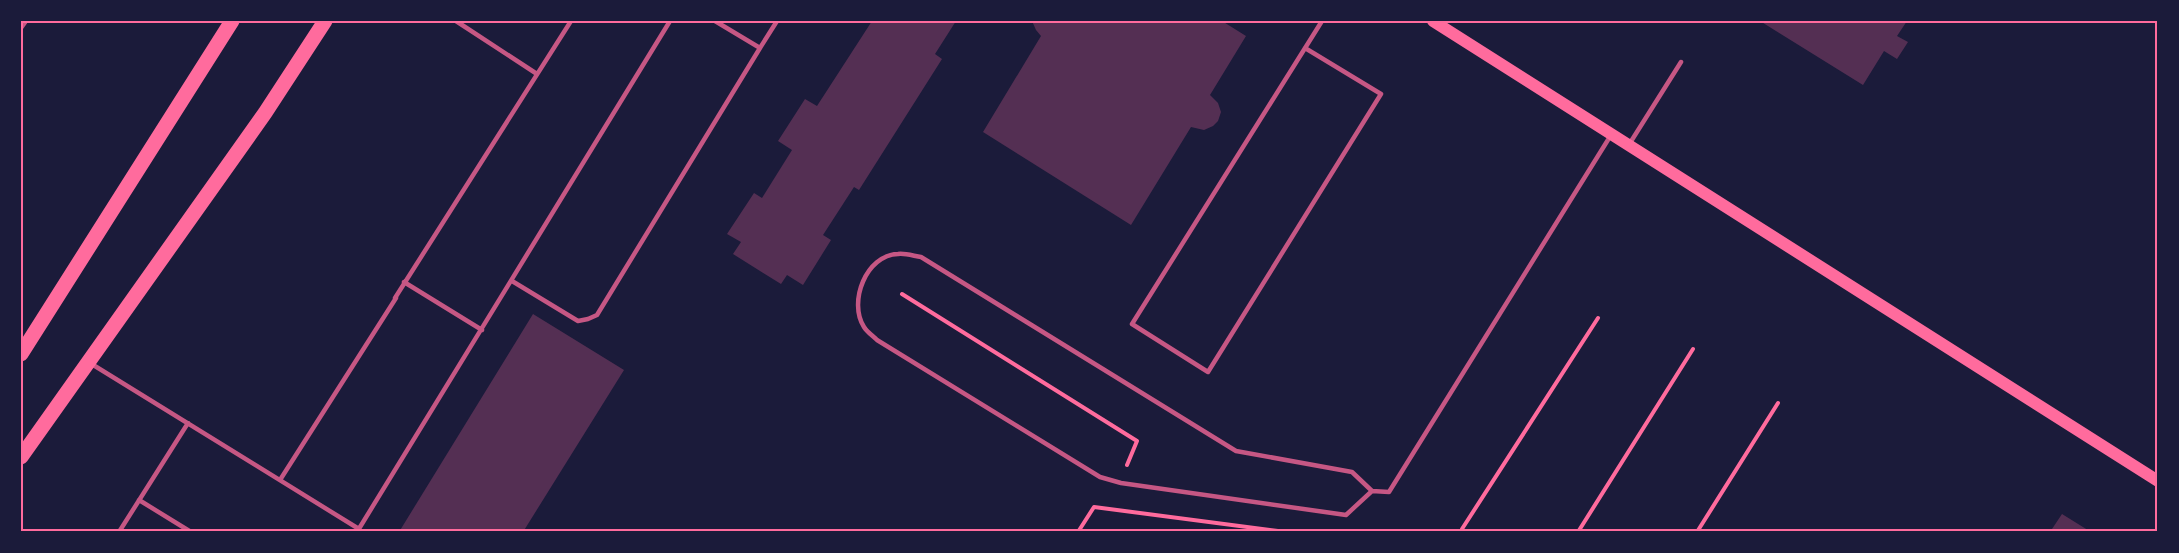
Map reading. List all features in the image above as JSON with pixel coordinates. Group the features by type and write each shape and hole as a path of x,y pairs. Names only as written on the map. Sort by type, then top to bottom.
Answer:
{"main road":[{"path":"21,354 232,21"},
{"path":"21,457 265,113 326,21"},
{"path":"1433,21 2158,481"}],"lane":[{"path":"21,28 26,21"},
{"path":"456,21 537,74"},
{"path":"280,480 571,21"},
{"path":"88,361 358,530 670,21"},
{"path":"715,21 760,48"},
{"path":"512,281 578,321 588,320 597,315 777,21"},
{"path":"1305,48 1381,94 1208,372 1132,324 1305,48 1322,21"},
{"path":"1628,146 1681,62"},
{"path":"1372,491 1346,515 1121,483 1100,477 877,340 864,327 857,308 860,289 867,273 880,260 897,254 921,257 1236,451 1352,472 1372,491 1389,492 1611,135"},
{"path":"405,282 482,330"},
{"path":"119,532 188,423"},
{"path":"140,500 191,532"}],"path":[{"path":"902,294 1137,441 1127,465"},
{"path":"1462,529 1598,318"},
{"path":"1578,532 1693,348"},
{"path":"1697,532 1778,404"},
{"path":"1078,532 1094,507 1286,532"}],"building":[{"path":"872,21 956,21 935,54 942,59 859,190 854,187 823,235 831,240 803,285 787,275 781,284 733,254 741,242 727,234 754,193 762,198 792,150 778,141 805,99 817,106"},
{"path":"1032,21 1222,21 1246,36 1210,95 1218,103 1221,112 1218,121 1204,130 1191,127 1131,225 983,132 1041,36"},
{"path":"1760,21 1907,21 1897,36 1908,42 1897,59 1884,51 1863,85"},
{"path":"533,314 624,370 523,532 399,532"},
{"path":"2062,514 2091,532 2050,532"}]}
